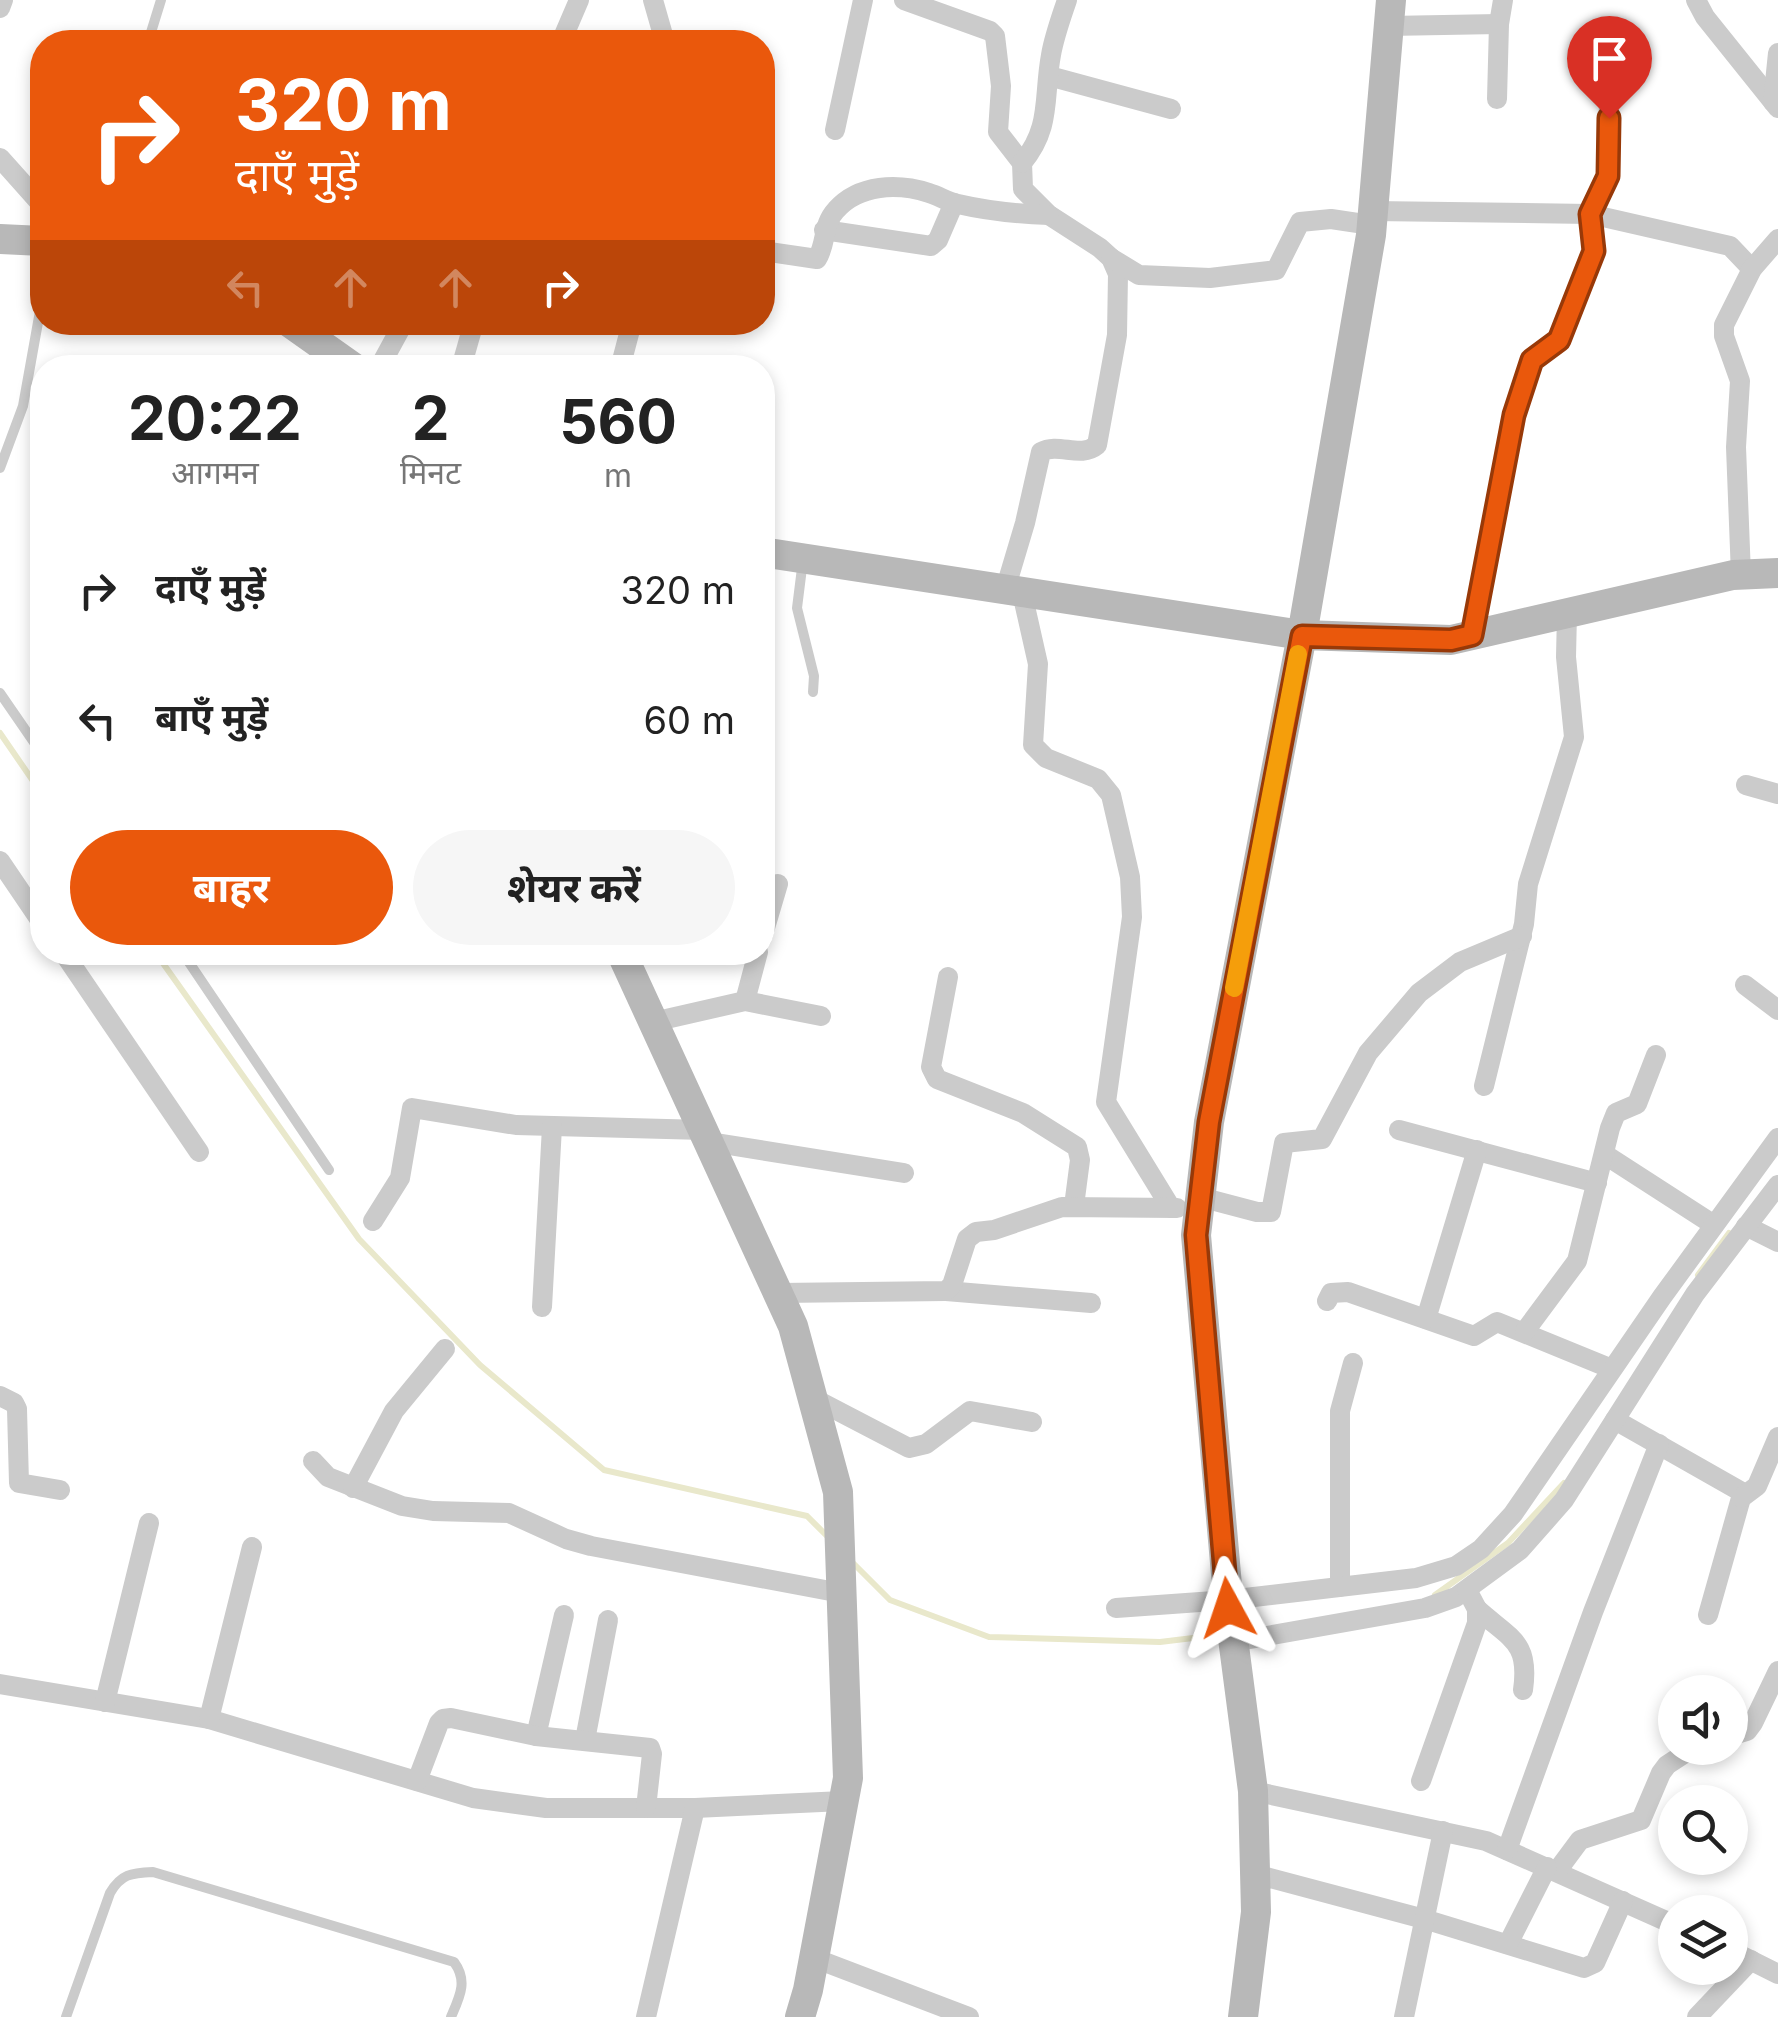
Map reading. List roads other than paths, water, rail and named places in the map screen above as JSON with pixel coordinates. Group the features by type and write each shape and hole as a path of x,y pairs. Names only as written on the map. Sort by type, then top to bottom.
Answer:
{"street":[{"path":"0,8 4,0"},
{"path":"566,30 579,0"},
{"path":"654,0 662,30"},
{"path":"835,130 863,0"},
{"path":"904,0 941,11 995,36 1001,86 998,132 1022,163 1023,189 1049,215 1138,274 1210,278 1276,270 1300,222 1590,214 1730,246 1752,269"},
{"path":"1022,163 1044,128 1050,54 1066,0"},
{"path":"1498,98 1503,0"},
{"path":"1696,0 1704,17 1776,105"},
{"path":"1243,2017 1256,1912 1253,1791 1230,1621 1196,1235 1190,1204 1302,636 1372,218 1390,13 1499,24"},
{"path":"1776,105 1778,53"},
{"path":"1049,76 1171,109"},
{"path":"1472,635 1510,427 1532,360 1559,340 1594,251 1590,214 1608,176 1610,88"},
{"path":"0,158 30,192"},
{"path":"775,253 817,259 824,230 836,209 866,190 910,187 954,203 1007,213 1049,215"},
{"path":"824,230 931,246 938,240 954,203"},
{"path":"1741,575 1736,464 1740,381 1724,326 1752,269 1778,239"},
{"path":"0,240 30,241"},
{"path":"1112,258 1120,302 1100,438 1092,450 1051,448 1041,452 1013,592 1038,664 1033,746 1046,758 1098,779 1112,795 1130,877 1132,916 1106,1102 1190,1204"},
{"path":"303,335 323,354"},
{"path":"775,554 1302,636 1451,640 1741,575 1778,572"},
{"path":"1484,1086 1522,936 1528,884 1574,737 1566,657 1567,614"},
{"path":"1746,785 1778,794"},
{"path":"0,861 30,905"},
{"path":"775,894 778,884"},
{"path":"946,1291 952,1285 970,1235 1051,1209 1190,1204 1271,1212 1284,1143 1322,1139 1368,1053 1419,993 1460,962 1522,936"},
{"path":"72,965 199,1152"},
{"path":"627,965 793,1326 838,1492 848,1778 800,2017"},
{"path":"745,1001 755,965"},
{"path":"948,978 932,1074 936,1080 1022,1113 1077,1147 1080,1160 1074,1206"},
{"path":"1745,984 1778,1010"},
{"path":"653,1022 745,1001 821,1016"},
{"path":"1525,1331 1577,1261 1616,1113 1638,1104 1656,1055"},
{"path":"373,1221 400,1178 412,1108 504,1124 707,1136 904,1173"},
{"path":"542,1307 552,1127"},
{"path":"1398,1130 1597,1183"},
{"path":"1230,1621 1340,1587 1442,1573 1480,1549 1514,1514 1612,1369 1778,1138"},
{"path":"1426,1319 1477,1150"},
{"path":"1604,1154 1714,1225"},
{"path":"1116,1608 1230,1621 1424,1608 1472,1600 1545,1525 1695,1294 1778,1184"},
{"path":"1746,1226 1778,1242"},
{"path":"778,1294 946,1291 1091,1304"},
{"path":"1328,1300 1332,1293 1348,1292 1474,1336 1497,1322 1612,1369"},
{"path":"353,1488 394,1410 445,1349"},
{"path":"1340,1587 1340,1412 1353,1363"},
{"path":"0,1396 14,1402 17,1409 20,1483 60,1490"},
{"path":"813,1398 909,1448 926,1444 970,1411 1032,1422"},
{"path":"1614,1420 1736,1487 1741,1498"},
{"path":"1708,1614 1741,1498 1757,1486 1778,1437"},
{"path":"1507,1850 1659,1444"},
{"path":"313,1461 328,1478 414,1510 509,1513 566,1540 591,1546 841,1584"},
{"path":"105,1702 149,1523"},
{"path":"209,1719 252,1547"},
{"path":"1472,1600 1521,1649 1526,1659 1523,1690"},
{"path":"1421,1781 1477,1623 1472,1600"},
{"path":"536,1736 564,1616"},
{"path":"585,1740 608,1620"},
{"path":"1748,1730 1778,1671"},
{"path":"0,1684 209,1719 473,1798 546,1808 695,1808 844,1801"},
{"path":"417,1781 443,1718 536,1736 650,1748 646,1808"},
{"path":"1508,1944 1552,1870 1580,1840 1641,1820 1667,1765"},
{"path":"1253,1791 1486,1840 1658,1916"},
{"path":"646,2017 695,1808"},
{"path":"1404,2017 1443,1831"},
{"path":"1254,1874 1589,1967 1623,1901"},
{"path":"814,1958 969,2017"},
{"path":"1748,1959 1777,1968"},
{"path":"1697,2017 1751,1960"}],"lane":[{"path":"152,30 161,0"},
{"path":"0,468 24,406 30,371"},
{"path":"804,559 797,608 814,676 814,692"},
{"path":"0,693 30,737"},
{"path":"191,965 329,1170"},
{"path":"66,2017 110,1893 119,1878 153,1872 454,1962 462,1972 463,1985 451,2017"}],"waterway":[{"path":"0,733 30,777"},
{"path":"164,965 359,1239 480,1365 604,1470 807,1516 829,1538"},
{"path":"1698,1275 1729,1233"},
{"path":"1435,1595 1508,1543 1564,1483"},
{"path":"852,1562 890,1600 989,1637 1160,1642 1226,1634"}]}
